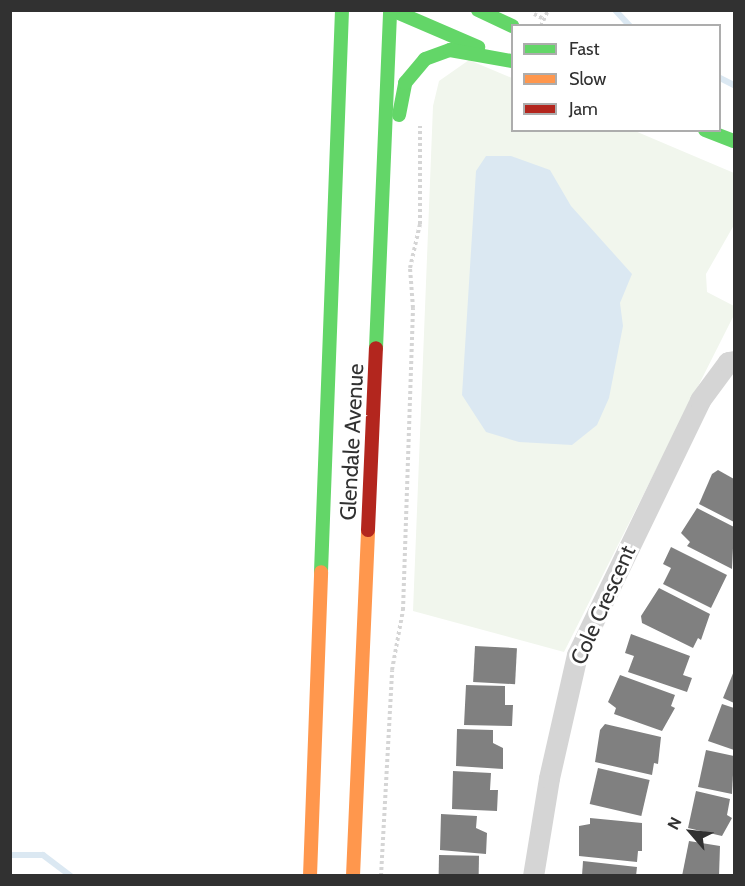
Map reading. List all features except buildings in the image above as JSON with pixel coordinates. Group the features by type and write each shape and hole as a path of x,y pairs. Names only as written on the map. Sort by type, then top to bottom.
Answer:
{"main road":[{"name":"Glendale Avenue","path":"310,876 342,10"},
{"name":"Glendale Avenue","path":"353,876 391,10"},
{"path":"391,10 511,61"},
{"path":"430,10 471,27"},
{"path":"478,10 511,25"},
{"path":"385,182 405,83 425,59 450,50 511,61"},
{"path":"721,131 735,140"},
{"path":"711,132 735,140"}],"street":[{"name":"Cole Crescent","path":"533,876 549,778 578,655 700,400 728,362 735,361"}],"path":[{"path":"542,24 548,10"},
{"path":"381,876 392,670 403,610 413,308 410,268 420,224 420,115"}],"shaded area":[{"path":"469,60 511,78 511,132 637,132 734,173 734,225 706,274 707,292 734,306 734,315 564,652 413,611 433,106 439,81"},
{"path":"486,156 511,156 550,170 571,206 632,274 620,303 623,326 609,398 597,425 572,445 519,442 486,432 462,395 476,171"}],"waterway":[{"path":"615,10 628,24"},
{"path":"721,78 734,85"},
{"path":"10,855 43,855 71,876"}],"traffic: fast":[{"path":"321,572 342,10"},
{"path":"376,348 390,10"},
{"path":"392,10 478,47"},
{"path":"478,10 511,26"},
{"path":"399,115 405,83 425,59 450,50 511,61"},
{"path":"710,132 734,141"}],"traffic: slow":[{"path":"353,876 368,530"},
{"path":"310,876 321,572"}],"traffic: jam":[{"path":"368,530 376,348"}]}
